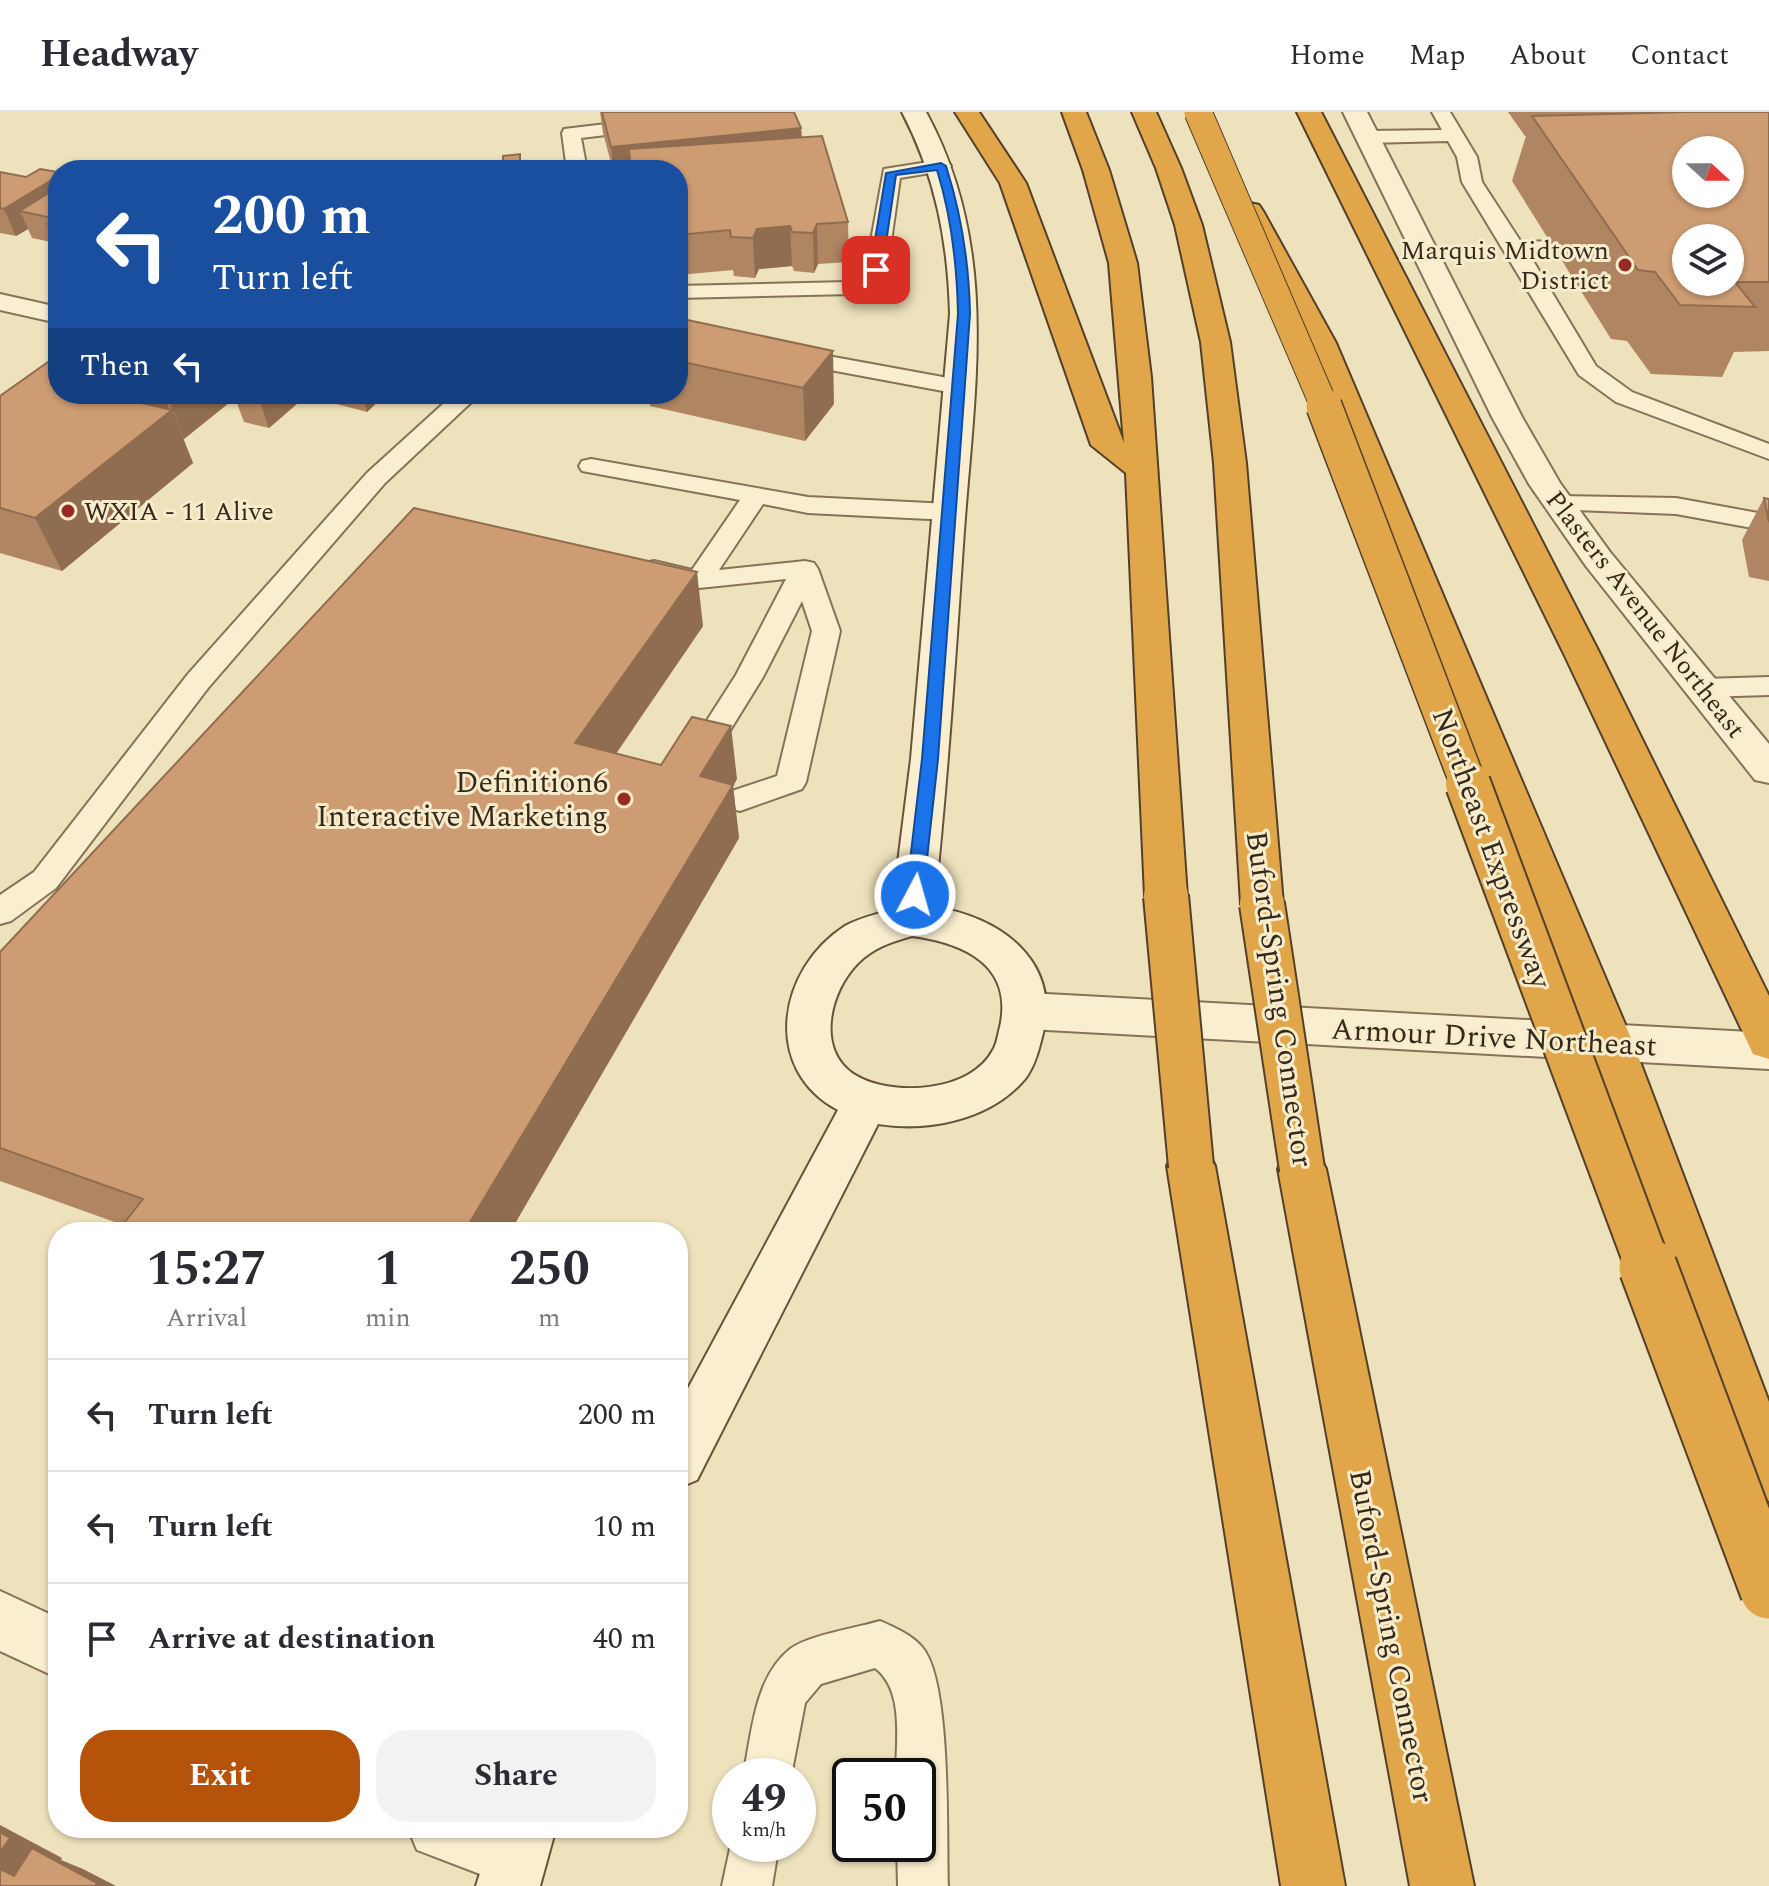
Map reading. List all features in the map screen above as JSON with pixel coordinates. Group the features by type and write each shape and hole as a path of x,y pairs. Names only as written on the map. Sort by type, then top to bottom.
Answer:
{"highway":[{"path":"967,112 1013,183 1107,445 1140,469"},
{"path":"1074,112 1096,170 1123,263 1136,377 1166,896 1191,1166 1313,1886"},
{"name":"Buford-Spring Connector","path":"1144,112 1169,163 1193,233 1223,381 1262,904 1302,1169 1442,1886"},
{"path":"1196,112 1321,343 1611,1043 1769,1474"},
{"name":"Northeast Expressway","path":"1196,112 1311,373 1415,640 1769,1590"},
{"path":"1309,112 1583,656 1769,1041"}],"main road":[{"path":"912,920 930,759 964,314 963,262 954,207 941,166 914,112"},
{"name":"Plasters Avenue Northeast","path":"1361,125 1507,417 1560,504 1598,559 1769,770"},
{"path":"0,302 48,313"},
{"path":"912,920 952,926 984,940 1007,958 1019,978 1028,1011 1011,1064 973,1095 919,1109 866,1102 835,1086 815,1068 809,1040 810,1002 832,965 859,938 912,920"},
{"name":"Armour Drive Northeast","path":"1028,1011 1769,1051"},
{"path":"688,1442 866,1102"},
{"path":"0,1620 48,1644"},
{"path":"466,1838 516,1857"}],"lane":[{"path":"1441,112 1467,157 1472,182 1587,370 1607,386 1676,418 1769,452"},
{"path":"575,160 571,133 671,123"},
{"path":"1361,125 1453,135"},
{"path":"688,292 853,288 876,270 891,173 941,166"},
{"path":"1515,248 1553,247"},
{"path":"775,353 959,387"},
{"path":"0,912 45,880 198,681 376,478 457,404"},
{"path":"591,466 808,505 949,512"},
{"path":"699,580 756,496"},
{"path":"1560,504 1676,506 1769,523"},
{"path":"622,562 699,580 805,569"},
{"path":"683,785 711,733 749,677 805,569"},
{"path":"740,800 791,782 826,631 805,569"},
{"path":"1703,688 1769,686"},
{"path":"771,1758 784,1692 807,1665 880,1644 907,1664 918,1701 923,1886"},
{"path":"747,1886 752,1862"}],"building":[{"path":"602,112 794,112 801,128 611,147"},
{"path":"1769,112 1769,282 1744,282 1744,224 1672,224 1672,294 1655,272 1638,270 1532,116"},
{"path":"822,136 848,222 817,224 813,233 792,232 790,226 757,229 753,238 731,237 730,230 688,234 688,160 630,160 629,149"},
{"path":"520,154 520,160 503,160 503,156"},
{"path":"40,169 48,170 48,182 4,209 0,208 0,172 26,177"},
{"path":"48,193 48,217 20,211"},
{"path":"1744,293 1755,307 1680,305 1673,296 1744,296"},
{"path":"688,320 833,351 803,388 688,363"},
{"path":"48,362 48,404 146,404 172,410 35,518 0,508 0,396"},
{"path":"1764,498 1769,499 1769,522"},
{"path":"414,508 697,572 575,743 661,765 692,717 731,726 700,776 733,785 470,1222 125,1222 143,1199 0,1148 0,952"},
{"path":"0,1832 10,1838 0,1852"},
{"path":"32,1848 97,1883 95,1886 0,1886 0,1869 14,1876"}],"place":[{"name":"Marquis Midtown District","path":"1625,265"},
{"name":"WXIA - 11 Alive","path":"68,511"},
{"name":"Definition6 Interactive Marketing","path":"624,799"}],"route":[{"path":"876,270 891,173 941,166 954,207 963,262 964,314 930,759 915,895"}]}
